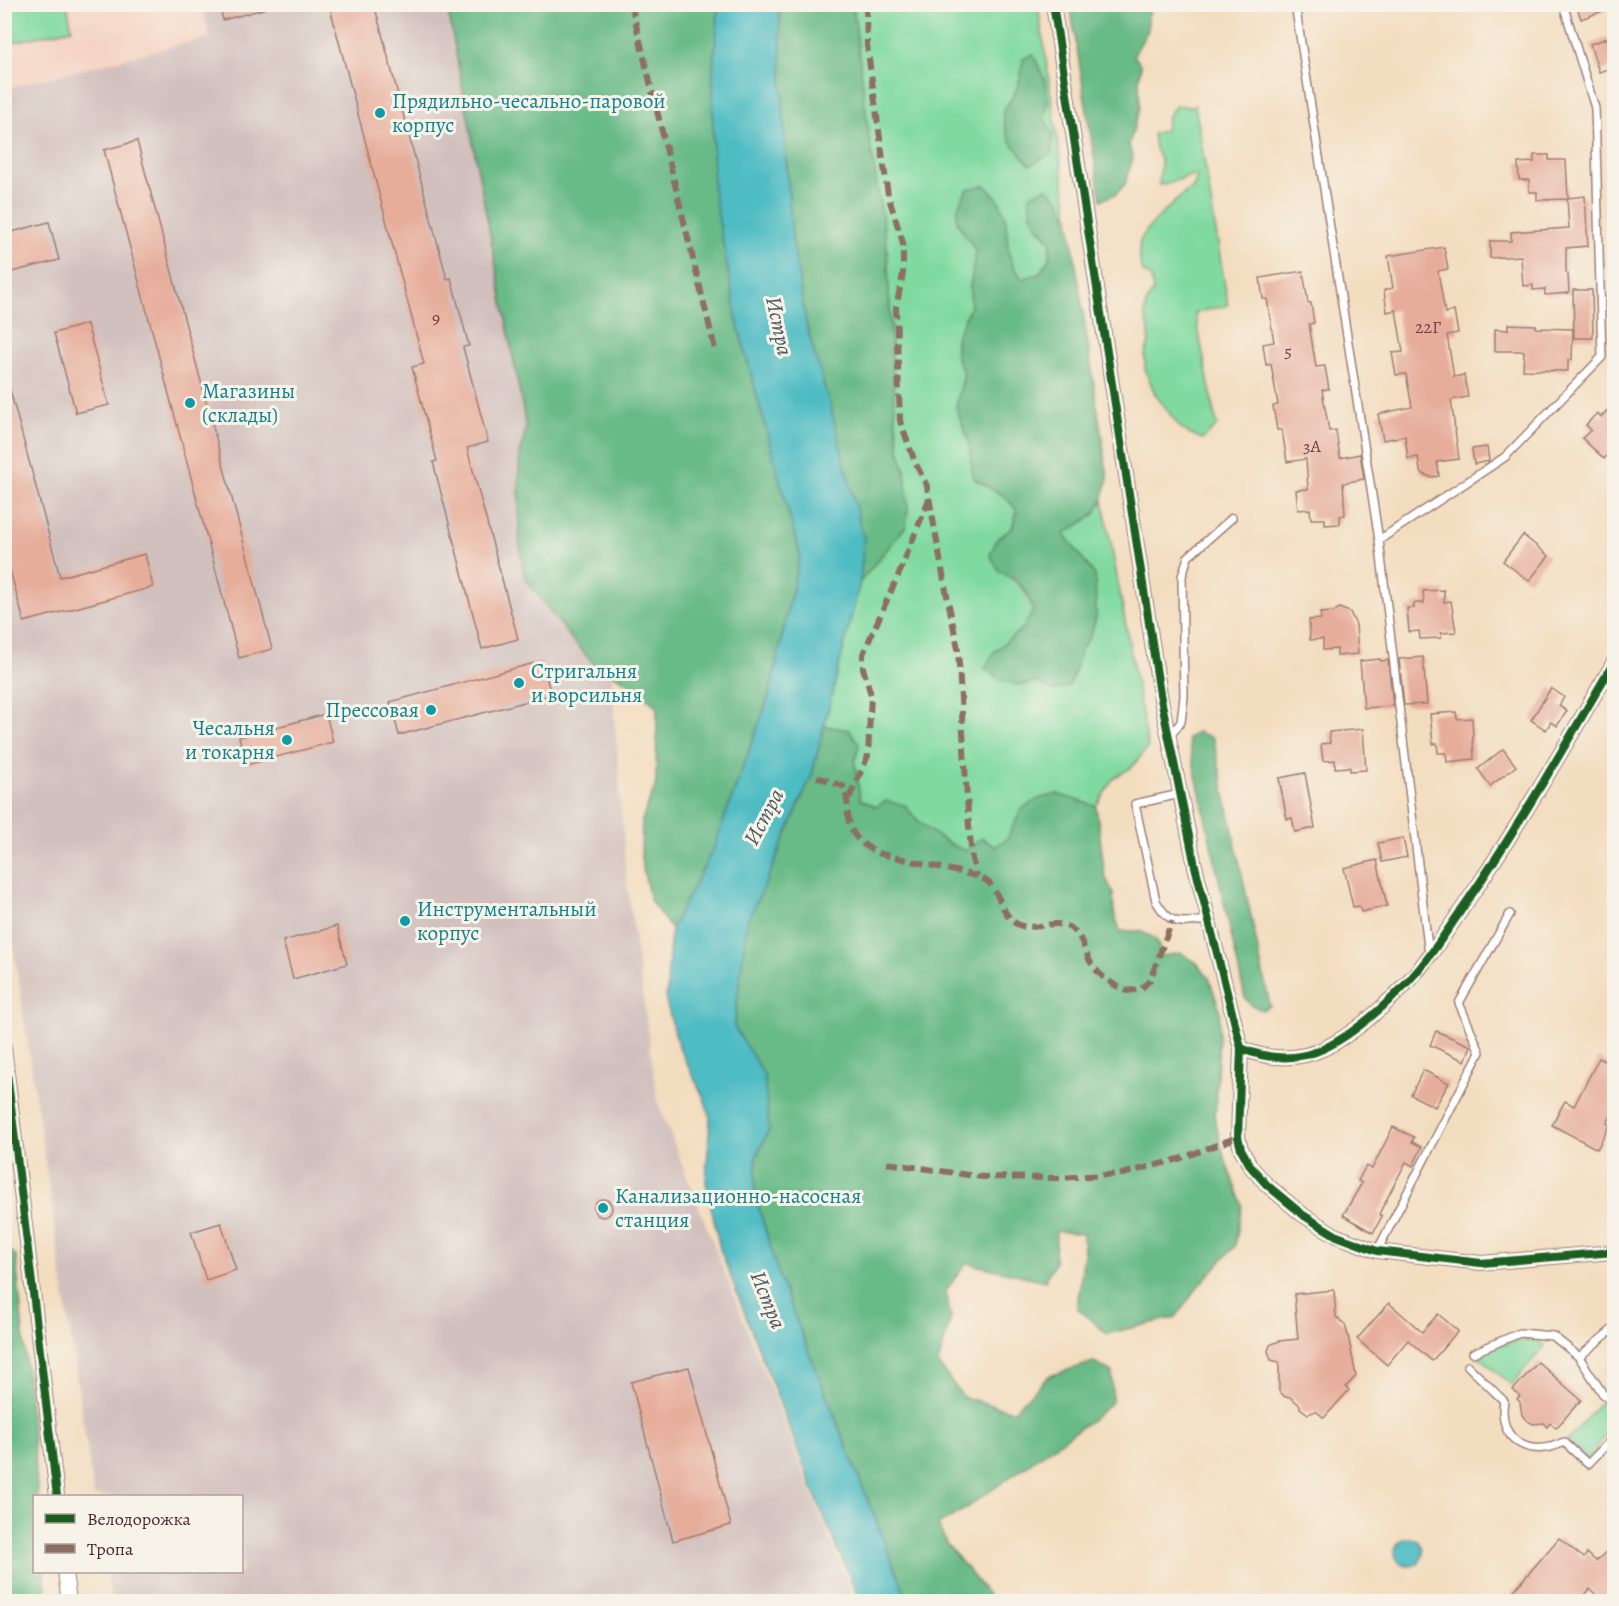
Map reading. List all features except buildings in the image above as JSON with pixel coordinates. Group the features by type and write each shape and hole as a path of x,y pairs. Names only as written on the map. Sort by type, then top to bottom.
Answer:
{"street":[{"path":"1053,4 1156,670 1195,866 1241,1048 1238,1137 1241,1149 1251,1167 1267,1185 1303,1215 1337,1236 1377,1251 1480,1263 1614,1252"},
{"path":"1241,1048 1255,1054 1284,1057 1295,1057 1324,1049 1355,1029 1390,1000 1429,957 1518,825 1614,662"},
{"path":"4,1047 57,1495"},
{"path":"65,1573 69,1602"}],"lane":[{"path":"1295,4 1379,540 1429,957"},
{"path":"1379,540 1505,457 1602,357 1595,108 1563,4"},
{"path":"1169,738 1181,722 1184,697 1182,576 1188,557 1232,518"},
{"path":"1180,794 1135,804 1156,901 1172,921 1182,923 1208,920"},
{"path":"1377,1251 1480,1052 1459,1003 1510,914"},
{"path":"1579,1357 1614,1328"},
{"path":"1473,1353 1520,1333 1553,1336 1579,1357 1614,1407"},
{"path":"1468,1366 1504,1401 1502,1413 1504,1426 1520,1444 1544,1450 1564,1442 1588,1464 1612,1439 1614,1432"}],"shaded area":[{"path":"5,5 202,5 210,37 5,89"},
{"path":"202,5 525,5 580,241 626,876 658,1103 854,1601 112,1601 106,1573 243,1573 243,1495 94,1495 4,881 4,89 210,37"}],"green space":[{"path":"4,5 67,5 72,29 5,44"},
{"path":"447,5 719,5 713,69 713,188 738,325 800,555 769,696 713,850 671,929 650,900 641,859 642,820 656,784 657,707 628,683 593,663 569,636 524,576 519,538 519,462 526,426"},
{"path":"779,5 853,5 868,130 887,248 895,417 905,470 908,508 906,526 860,582 864,540 807,328 792,239 784,131"},
{"path":"853,5 1038,5 1069,219 1060,200 1038,228 1051,241 1049,259 1039,274 1022,279 1012,264 1005,214 997,198 985,185 957,221 976,251 970,287 971,305 956,338 956,356 964,374 956,407 969,442 973,478 1006,497 1017,511 1012,528 997,539 999,571 1021,587 1033,611 1024,627 994,652 1017,685 1037,682 1053,691 1070,685 1081,649 1091,635 1096,617 1095,576 1063,534 1094,515 1103,500 1148,747 1132,767 1113,779 1096,806 1057,794 1022,809 1007,839 995,847 982,838 965,851 932,832 904,805 876,807 860,799 855,762 859,744 849,730 824,726 860,582 906,526 905,470 895,417 887,248 868,130","holes":["1023,59 1048,101 1044,118 1053,134 1003,110 1018,87"]},
{"path":"1070,5 1152,5 1148,17 1148,30 1134,55 1141,66 1140,107 1129,145 1133,158 1125,184 1116,194 1101,200"},
{"path":"1033,54 1045,80 1048,101 1044,118 1053,134 1052,153 1030,165 1014,146 1005,128 1003,110 1018,86 1023,59"},
{"path":"1176,105 1189,107 1195,105 1228,305 1195,313 1217,426 1203,439 1191,435 1180,427 1155,394 1145,369 1145,355 1149,342 1149,329 1145,316 1146,303 1153,291 1151,278 1141,270 1140,242 1155,221 1194,187 1197,175 1186,176 1159,185 1161,161 1155,148 1153,134 1165,130 1168,116"},
{"path":"985,185 997,198 1005,214 1012,265 1022,279 1039,274 1049,259 1051,241 1034,221 1030,210 1030,195 1047,188 1060,200 1069,219 1108,478 1098,508 1089,518 1064,534 1095,575 1096,617 1091,635 1081,649 1070,685 1053,691 1037,682 1018,685 1000,680 985,668 994,652 1024,627 1033,611 1028,594 1016,579 999,571 990,555 997,539 1012,528 1017,511 1006,497 973,478 969,442 956,407 964,374 956,356 956,338 971,305 970,287 976,251 960,228 958,207 968,189"},
{"path":"824,726 849,730 859,744 855,762 860,799 876,807 885,801 905,805 917,820 932,832 965,851 982,838 995,847 1007,839 1022,809 1038,799 1057,794 1096,806 1105,876 1113,893 1114,912 1120,931 1140,931 1156,939 1162,956 1181,953 1197,963 1209,978 1220,1011 1215,1121 1224,1157 1242,1205 1235,1246 1200,1284 1176,1317 1107,1334 1077,1308 1084,1253 1083,1234 1056,1231 1055,1262 1045,1281 966,1263 945,1292 951,1317 938,1364 963,1397 1013,1411 1049,1376 1094,1362 1112,1372 1112,1402 1090,1421 938,1525 946,1543 993,1601 908,1601 780,1279 755,1195 756,1157 769,1130 734,1026 747,921 812,774"},
{"path":"1197,732 1213,738 1270,1006 1262,1010 1251,1005 1245,998 1188,739"},
{"path":"4,1245 16,1256 38,1495 33,1495 33,1573 44,1573 47,1601 5,1601"},
{"path":"1522,1340 1538,1341 1545,1346 1511,1385 1478,1356 1486,1348"},
{"path":"1604,1399 1610,1415 1607,1431 1587,1460 1567,1441"}],"water":[{"name":"Истра","path":"719,5 779,5 784,131 792,239 807,328 831,409 864,540 860,582 812,774 747,921 734,1026 764,1075 769,1130 756,1157 755,1195 780,1279 908,1601 860,1601 821,1510 720,1249 706,1182 710,1117 704,1098 679,1048 666,1001 671,929 713,850 769,696 800,555 738,325 713,188 713,69"},
{"path":"1409,1538 1419,1542 1423,1552 1419,1562 1409,1566 1399,1562 1395,1552 1399,1542"}],"marked path":[{"path":"631,4 715,349"},
{"path":"866,4 867,45 888,195 903,243 903,274 896,308 900,421 915,462 927,486 958,649 968,815 972,859 977,876"},
{"path":"849,798 868,756 871,695 863,668 863,654 929,499"},
{"path":"817,777 843,786 852,830 860,842 877,853 983,879 993,888 1005,912 1013,922 1026,927 1054,924 1067,926 1079,937 1098,972 1127,991 1141,989 1150,980 1172,921"},
{"path":"887,1163 982,1177 1057,1178 1122,1174 1179,1159 1238,1137"}],"cycle path":[{"path":"1053,4 1160,694 1195,866 1241,1048 1238,1137 1241,1149 1251,1167 1267,1185 1303,1215 1337,1236 1377,1251 1481,1263 1614,1252"},
{"path":"1241,1048 1272,1057 1294,1057 1315,1052 1353,1031 1396,994 1430,955 1479,884 1531,802 1614,662"},
{"path":"4,1047 57,1495"}],"place":[{"name":"Прядильно-чесально-паровой корпус","path":"380,113"},
{"name":"Магазины (склады)","path":"190,403"},
{"name":"Стригальня и ворсильня","path":"519,683"},
{"name":"Прессовая","path":"431,710"},
{"name":"Чесальня и токарня","path":"287,740"},
{"name":"Инструментальный корпус","path":"405,921"},
{"name":"Канализационно-насосная станция","path":"603,1208"}]}
